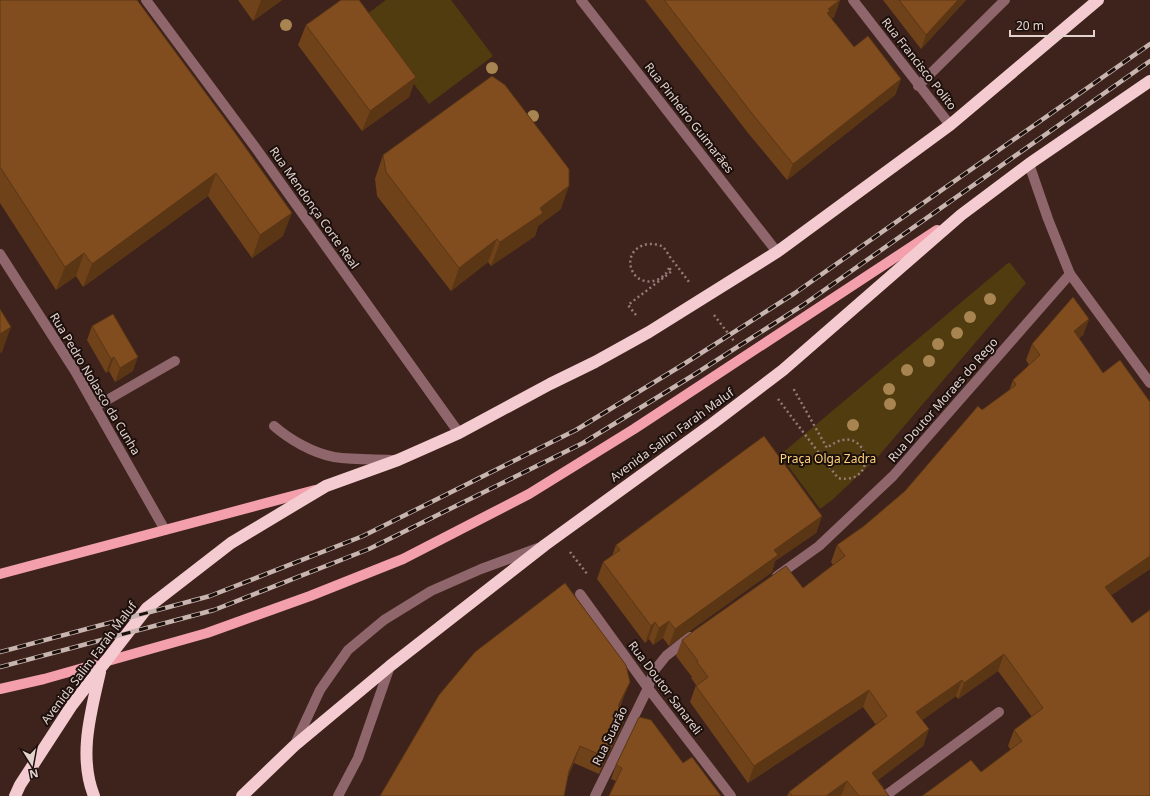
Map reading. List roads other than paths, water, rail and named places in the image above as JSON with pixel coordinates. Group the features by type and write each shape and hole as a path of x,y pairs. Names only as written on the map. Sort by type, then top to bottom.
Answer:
{"highway":[{"name":"Avenida Salim Farah Maluf","path":"15,796 20,785 72,705 147,608 231,543 326,486 398,460 459,433 550,384 595,362 648,332 777,252 950,125 1098,0"},
{"name":"Avenida Salim Farah Maluf","path":"242,796 294,746 390,666 545,545 712,424 783,370 961,215 1029,164 1150,81"},
{"path":"94,796 90,786 86,762 87,738 101,669"}],"main road":[{"path":"0,689 44,679 207,633 403,559 529,494 634,429 961,215"},
{"path":"0,574 326,486"}],"street":[{"name":"Rua Mendonça Corte Real","path":"146,0 255,147 459,433"},
{"name":"Rua Pinheiro Guimarães","path":"581,0 777,252"},
{"name":"Rua Francisco Polito","path":"853,0 918,86 950,125"},
{"path":"918,86 1005,0"},
{"path":"1029,164 1070,274 1150,383"},
{"name":"Rua Pedro Nolasco da Cunha","path":"0,254 75,371 165,530"},
{"name":"Rua Doutor Moraes do Rego","path":"768,582 819,546 894,476 1070,274"},
{"path":"95,406 175,361"},
{"path":"274,426 290,439 334,457 398,460"},
{"path":"294,746 320,690 348,650 384,620 432,591 481,569 545,545"},
{"name":"Rua Doutor Sanareli","path":"580,594 648,688 731,796"},
{"path":"648,688 654,671 666,656 698,632"},
{"path":"338,796 358,758 390,666"},
{"name":"Rua Suarão","path":"595,796 648,688"},
{"path":"885,796 999,712"}],"railway":[{"path":"0,652 210,596 363,536 576,430 684,364 795,293 1150,44"},
{"path":"0,667 214,610 369,549 583,443 803,305 1150,61"}],"park label":[{"name":"Praça Olga Zadra","path":"828,459"}]}
